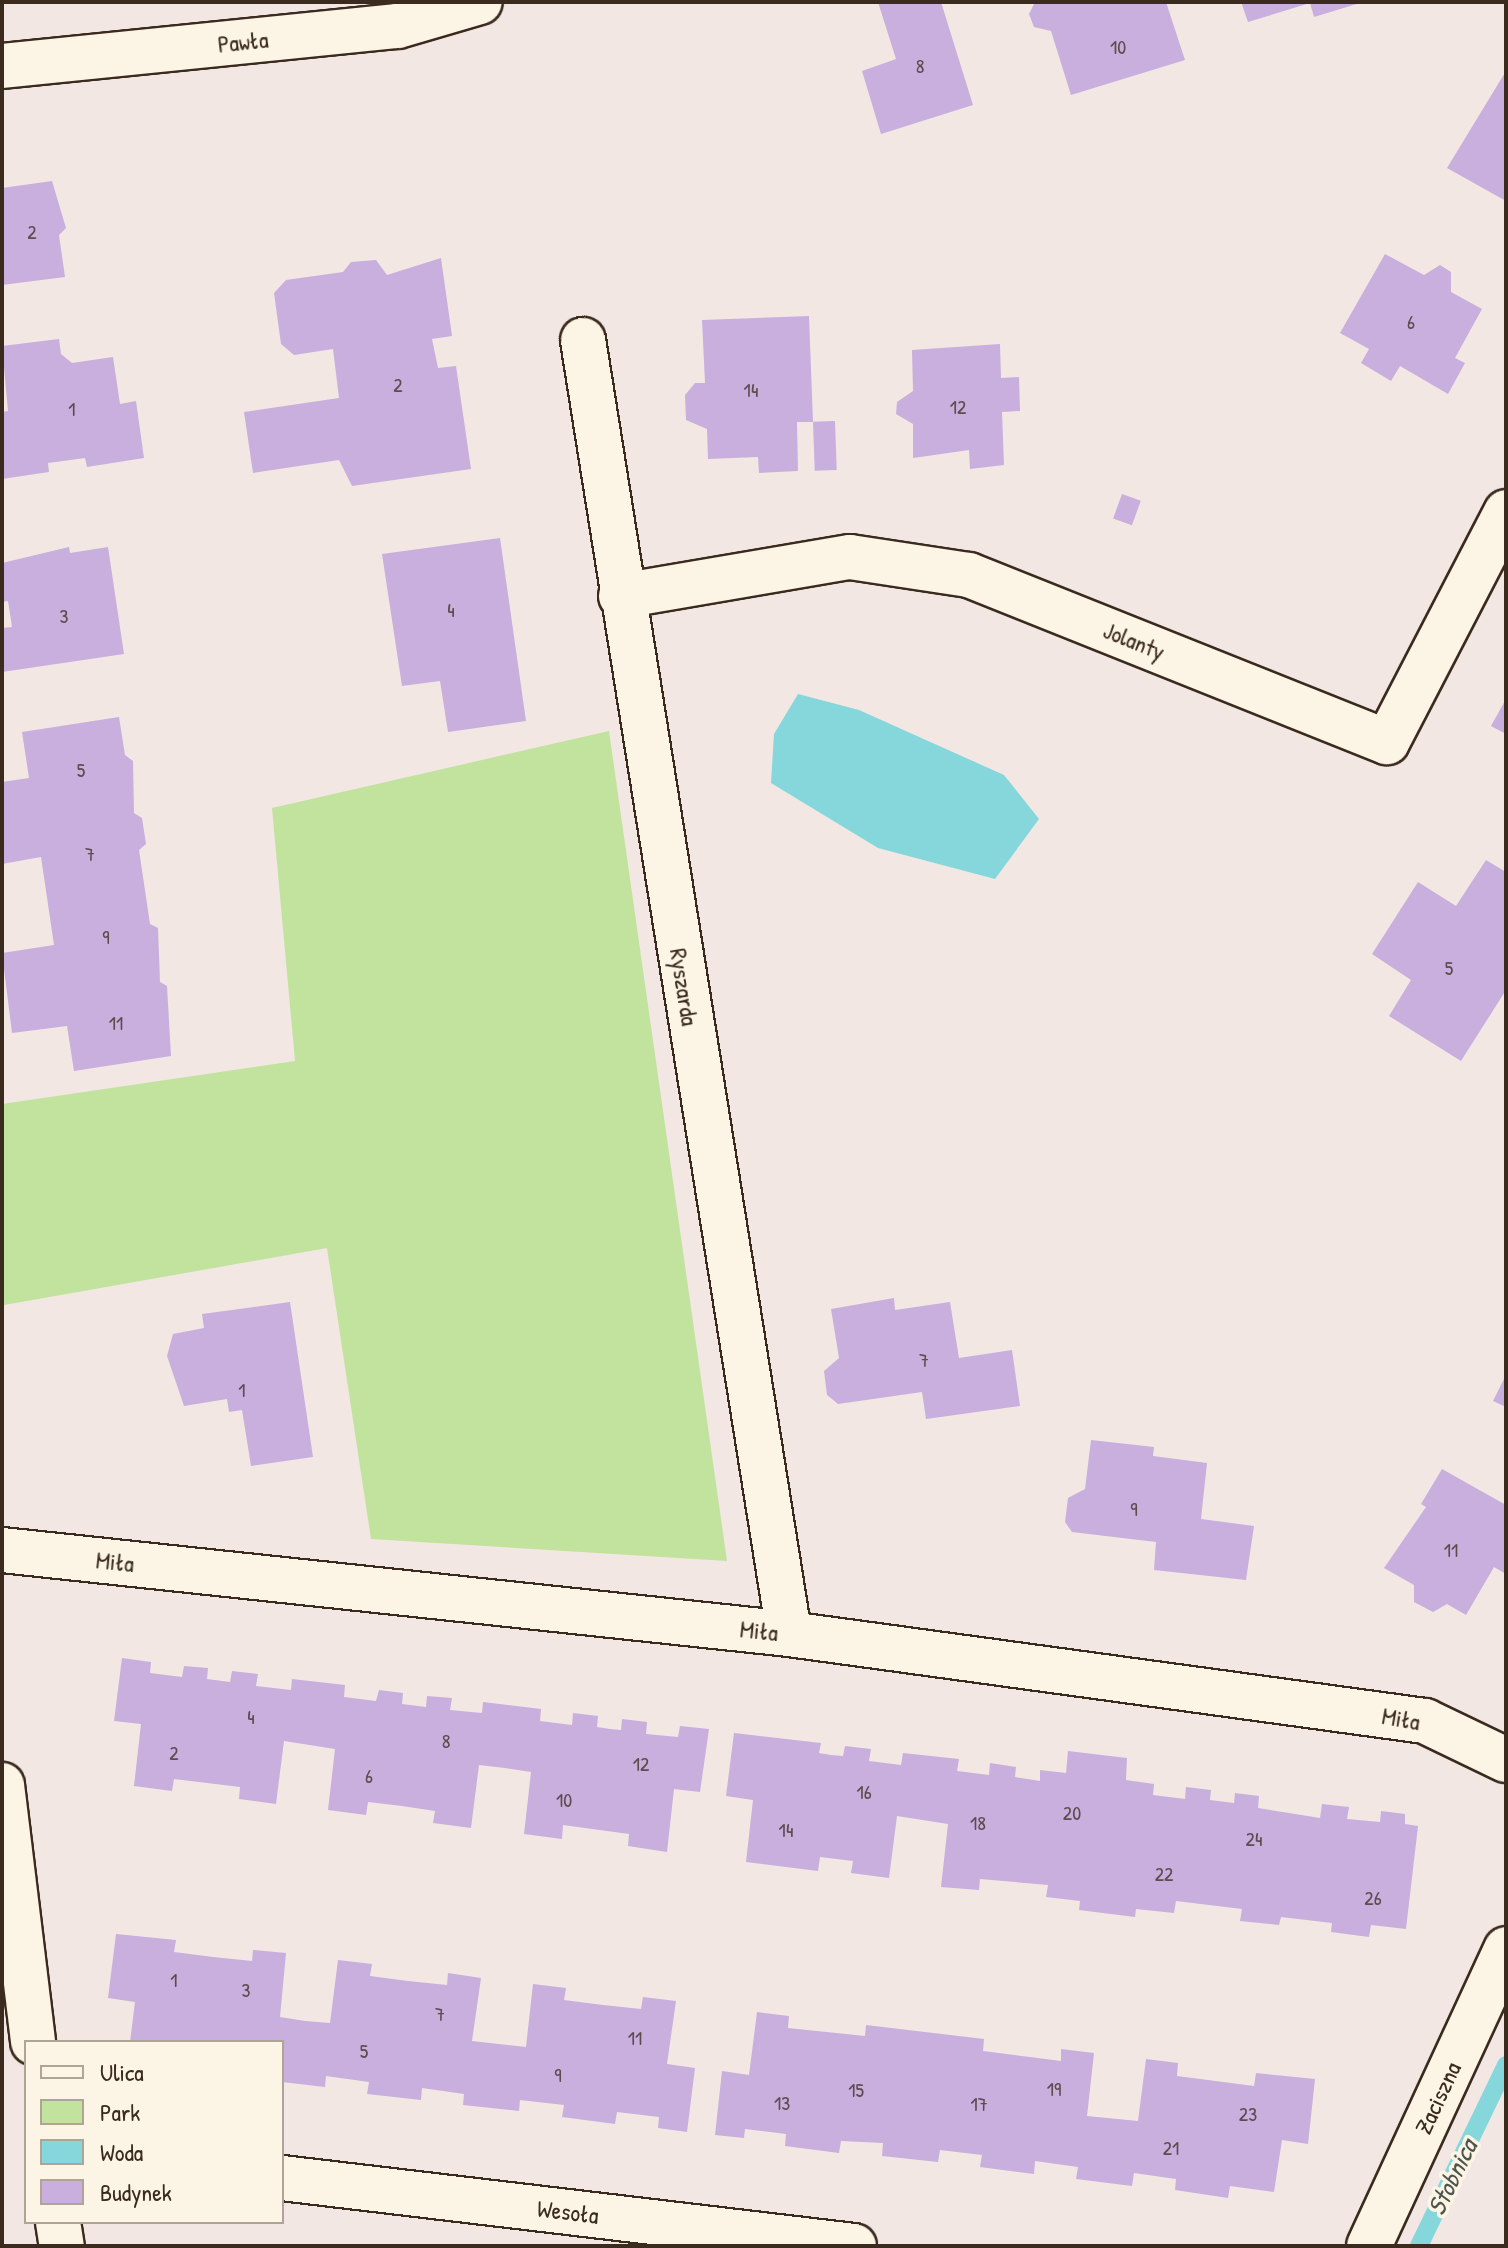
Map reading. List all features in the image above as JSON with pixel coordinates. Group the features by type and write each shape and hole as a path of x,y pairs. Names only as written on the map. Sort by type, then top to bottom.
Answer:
{"street":[{"name":"Pawła","path":"2,66 398,26 480,2"},
{"name":"Ryszarda","path":"583,340 621,596 789,1634"},
{"name":"Jolanty","path":"621,596 850,557 969,575 1387,742 1506,512"},
{"name":"Miła","path":"2,1550 789,1634 1425,1721 1506,1760"},
{"path":"2,1785 33,2040"},
{"name":"Zaciszna","path":"1369,2246 1506,1949"},
{"name":"Wesoła","path":"284,2178 854,2246"},
{"path":"58,2224 62,2246"}],"green space":[{"path":"609,731 727,1561 371,1539 327,1248 4,1305 2,1104 295,1061 272,808"}],"water":[{"path":"798,694 859,710 1004,775 1039,819 995,879 878,848 771,783 774,734"}],"building":[{"path":"878,2 941,2 973,105 881,134 862,71 896,59"},
{"path":"1035,2 1166,2 1185,60 1071,95 1051,31 1034,27 1029,14"},
{"path":"1241,2 1360,3 1314,17 1310,3 1248,22"},
{"path":"1506,71 1506,201 1447,168"},
{"path":"52,181 66,228 59,235 65,277 2,285 2,188"},
{"path":"1385,254 1424,275 1440,265 1451,272 1451,292 1482,309 1455,358 1465,363 1448,394 1400,366 1391,381 1361,363 1369,349 1340,333"},
{"path":"441,258 452,336 432,339 438,368 456,366 471,469 352,486 339,460 253,473 244,412 339,398 333,349 294,355 281,344 274,293 286,280 343,272 351,262 376,260 387,275"},
{"path":"809,316 813,422 797,422 798,471 759,473 758,457 708,459 707,429 686,420 685,395 695,383 705,383 702,320"},
{"path":"59,339 61,354 72,363 113,357 120,404 136,401 144,458 87,467 85,458 48,463 49,472 2,479 2,412 8,411 2,346"},
{"path":"1000,344 1001,378 1019,377 1020,411 1002,412 1004,465 970,469 969,450 913,458 913,424 896,414 897,402 913,391 912,350"},
{"path":"835,421 837,470 815,471 813,422"},
{"path":"1122,494 1141,501 1132,525 1113,518"},
{"path":"500,538 526,721 448,732 440,681 402,686 382,554"},
{"path":"69,547 70,553 108,547 124,654 2,672 2,628 12,627 8,601 2,602 2,563"},
{"path":"1506,699 1506,734 1491,726"},
{"path":"119,717 125,755 133,761 134,813 142,818 146,844 139,850 150,924 158,928 160,982 167,986 171,1056 74,1071 67,1026 12,1033 2,953 54,945 41,857 2,864 2,782 29,778 22,732"},
{"path":"1486,860 1506,872 1506,990 1461,1061 1389,1016 1411,980 1372,954 1418,882 1456,906"},
{"path":"894,1298 895,1310 950,1302 959,1358 1012,1350 1020,1406 926,1419 922,1392 838,1404 827,1395 824,1371 839,1358 831,1309"},
{"path":"290,1302 313,1457 251,1466 242,1410 229,1412 227,1399 184,1406 167,1356 173,1334 204,1328 202,1314"},
{"path":"1506,1375 1506,1407 1493,1401"},
{"path":"1091,1440 1154,1447 1153,1456 1207,1463 1201,1519 1254,1526 1246,1580 1154,1570 1156,1542 1072,1532 1065,1522 1068,1498 1085,1489"},
{"path":"1442,1469 1506,1505 1506,1574 1494,1567 1466,1615 1447,1604 1433,1612 1414,1602 1414,1585 1384,1568 1426,1507 1421,1504"},
{"path":"122,1658 151,1662 150,1673 182,1677 184,1666 208,1668 207,1679 230,1682 232,1671 258,1674 256,1686 291,1690 292,1679 345,1685 344,1697 376,1701 379,1690 403,1693 402,1704 426,1707 427,1696 452,1698 450,1710 482,1713 483,1702 541,1709 540,1721 572,1725 573,1713 598,1716 597,1727 610,1729 621,1730 622,1719 647,1722 646,1734 678,1737 680,1726 709,1729 700,1792 674,1789 667,1852 628,1846 629,1834 563,1825 562,1839 524,1834 531,1772 505,1768 479,1765 471,1828 433,1823 435,1811 402,1806 368,1802 366,1815 328,1810 335,1749 284,1741 276,1804 239,1799 240,1787 174,1779 172,1791 134,1786 141,1724 114,1721"},
{"path":"734,1733 821,1743 819,1753 831,1755 843,1756 845,1746 871,1749 869,1761 901,1765 903,1753 959,1759 957,1771 989,1775 990,1763 1016,1767 1015,1777 1040,1781 1040,1770 1066,1773 1068,1751 1127,1758 1126,1780 1154,1784 1153,1795 1185,1799 1186,1787 1211,1790 1210,1800 1234,1803 1235,1793 1259,1796 1258,1808 1320,1818 1322,1804 1349,1807 1347,1819 1380,1822 1381,1811 1405,1814 1405,1824 1418,1826 1406,1929 1371,1925 1369,1937 1331,1932 1332,1923 1281,1917 1279,1925 1240,1921 1242,1909 1176,1901 1174,1913 1136,1909 1135,1917 1079,1910 1080,1901 1046,1897 1048,1885 980,1879 979,1890 941,1887 948,1824 897,1816 889,1878 851,1873 853,1861 820,1857 818,1871 746,1862 753,1800 726,1796"},
{"path":"116,1934 176,1940 174,1952 213,1957 252,1961 253,1950 286,1953 280,2017 305,2021 330,2023 338,1960 372,1964 370,1976 408,1981 447,1985 448,1973 481,1978 472,2041 526,2047 533,1984 566,1988 564,2000 603,2005 641,2009 643,1997 676,2001 667,2064 695,2068 687,2132 658,2128 659,2117 617,2112 615,2124 562,2117 564,2105 520,2100 519,2111 463,2105 464,2094 422,2088 421,2100 367,2094 369,2082 326,2076 325,2087 284,2082 284,2040 130,2040 135,2002 108,1998"},
{"path":"757,2012 789,2016 788,2028 865,2036 866,2025 984,2039 983,2051 1061,2061 1061,2049 1094,2053 1087,2116 1138,2121 1146,2059 1178,2063 1177,2076 1254,2086 1256,2073 1315,2079 1308,2144 1282,2140 1274,2192 1230,2186 1228,2198 1175,2190 1176,2179 1134,2173 1132,2186 1076,2179 1078,2167 1035,2161 1034,2174 980,2167 982,2155 940,2150 938,2162 882,2156 883,2143 841,2141 839,2153 785,2146 786,2134 745,2129 744,2138 715,2135 722,2071 749,2075"}],"waterway":[{"name":"Stobnica","path":"1419,2246 1506,2065"}]}
